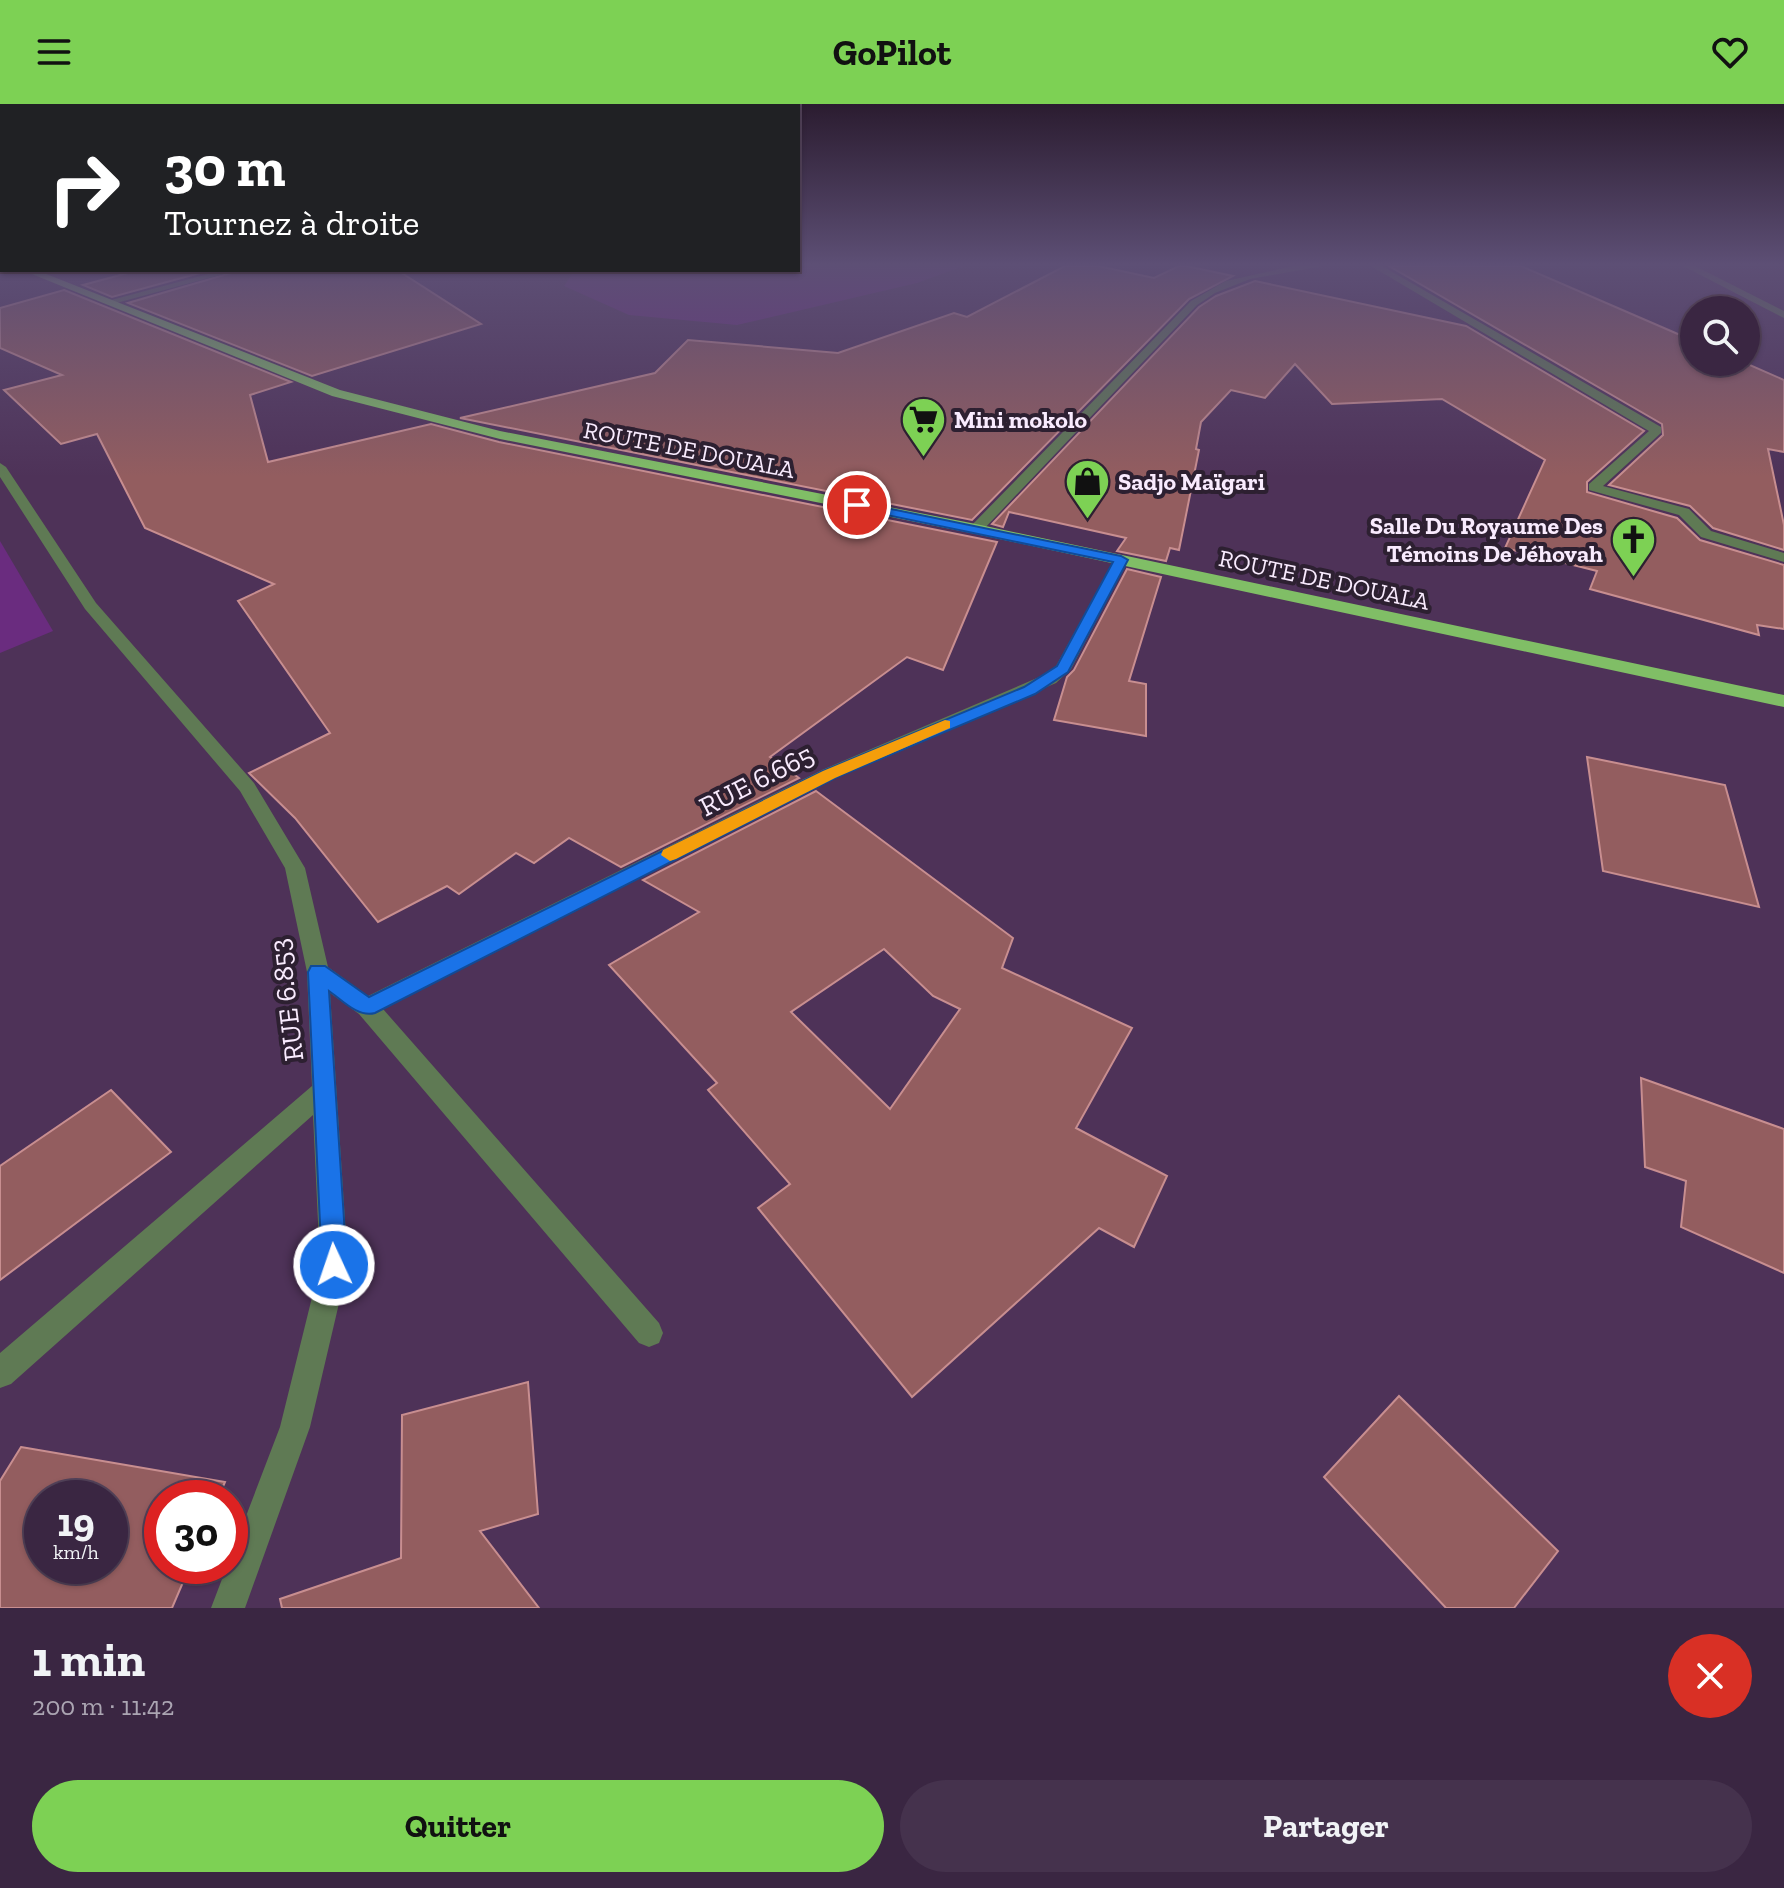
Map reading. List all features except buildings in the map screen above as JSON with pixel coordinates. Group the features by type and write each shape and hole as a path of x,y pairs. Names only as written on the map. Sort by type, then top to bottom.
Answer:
{"highway":[{"name":"ROUTE DE DOUALA","path":"194,336 336,393 500,435 976,529 1784,701"}],"street":[{"path":"976,529 1160,336"},
{"path":"1496,336 1657,430 1594,487 1684,512 1706,534 1784,558"},
{"name":"RUE 6.853","path":"0,467 90,606 247,787 295,868 318,972 334,1265 295,1427 228,1608"},
{"name":"RUE 6.665","path":"367,1007 829,774 1050,679 1063,669 1121,560"},
{"path":"318,972 367,1007 649,1333"},
{"path":"0,1373 326,1089"}],"shaded area":[{"path":"0,541 53,631 0,653"}],"slow traffic":[{"path":"670,855 829,774 945,724"}],"place":[{"name":"Mini mokolo","path":"923,459"},
{"name":"Sadjo Maïgari","path":"1087,521"},
{"name":"Salle Du Royaume Des Témoins De Jéhovah","path":"1634,579"}],"route":[{"path":"334,1265 318,972 367,1007 829,774 1029,691 1063,669 1121,560 857,505"}]}
